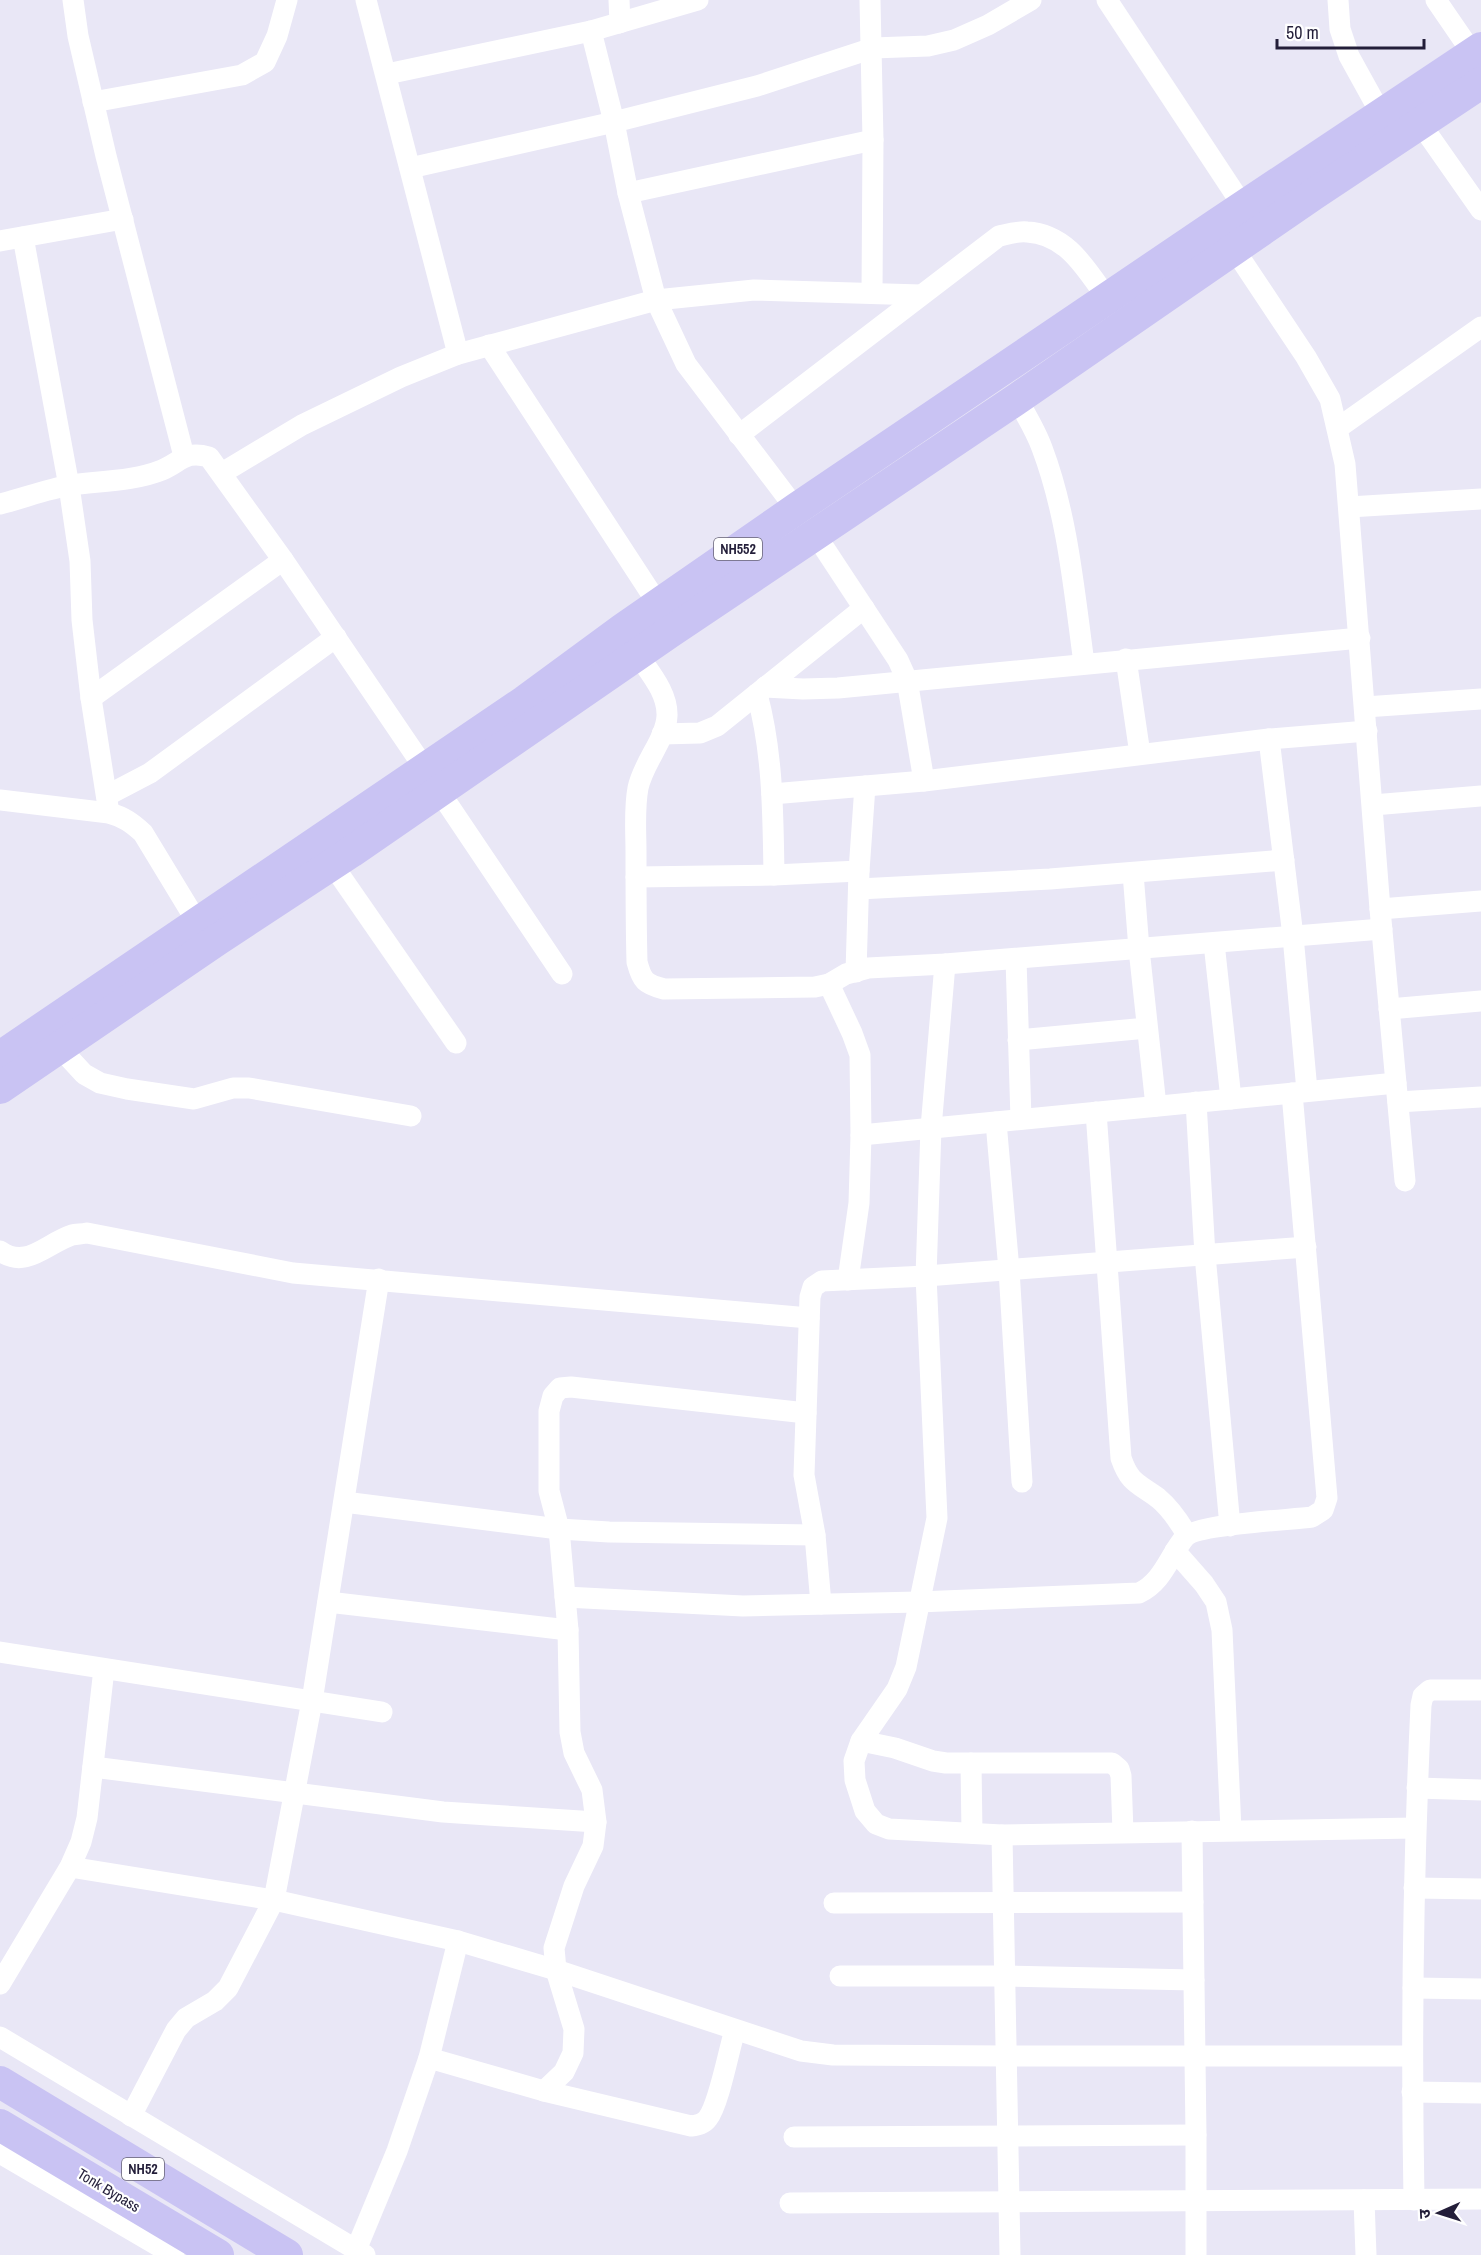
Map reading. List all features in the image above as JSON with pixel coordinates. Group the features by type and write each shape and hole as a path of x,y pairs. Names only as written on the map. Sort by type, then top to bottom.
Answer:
{"highway":[{"name":"NH552","path":"0,1088 333,864 525,701 658,604 1243,206 1477,51"},
{"name":"NH552","path":"0,1057 197,922 638,655 1481,83"},
{"name":"NH52","path":"0,2082 287,2255"},
{"name":"Tonk Bypass","path":"0,2125 218,2255"}],"street":[{"path":"73,0 78,36 93,102 184,456"},
{"path":"93,102 242,75 265,62 277,36 287,0"},
{"path":"366,0 458,354"},
{"path":"619,0 620,22"},
{"path":"387,74 591,31 698,0"},
{"path":"870,0 873,48 872,293"},
{"path":"410,168 614,122 757,86 873,48 928,46 954,40 988,25 1031,0"},
{"path":"1107,0 1243,206"},
{"path":"1338,0 1340,29 1349,56 1381,114"},
{"path":"1436,0 1477,51"},
{"path":"591,31 614,122 628,193 656,300 686,364 796,509"},
{"path":"1420,123 1481,210"},
{"path":"628,193 873,140"},
{"path":"0,241 123,219"},
{"path":"739,435 999,236 1026,231 1051,236 1074,254 1107,298"},
{"path":"23,237 69,486 80,561 82,621 91,698 108,804 143,833 197,922"},
{"path":"1234,249 1306,357 1330,399 1346,464 1381,919 1405,1180"},
{"path":"222,473 302,425 401,377 458,354 656,300 754,290 921,295"},
{"path":"1338,428 1481,327"},
{"path":"489,345 658,604"},
{"path":"1017,399 1042,446 1057,491 1084,663"},
{"path":"0,504 69,486 127,478 163,470 184,456 199,454 209,457 336,637 562,974"},
{"path":"1349,507 1481,499"},
{"path":"815,534 898,660 907,680 924,781"},
{"path":"91,698 283,560"},
{"path":"662,734 700,733 717,726 864,608"},
{"path":"0,800 108,804 336,637"},
{"path":"761,691 838,688 1360,638"},
{"path":"638,655 660,689 666,703 667,717 662,734 643,769 638,789 637,962 640,976 649,985 664,989 794,988 829,984 868,968 1016,959 1293,936 1481,901"},
{"path":"1126,659 1140,754"},
{"path":"761,691 769,745 774,875"},
{"path":"1365,707 1481,699"},
{"path":"772,794 924,781 1269,739 1367,731"},
{"path":"565,1597 743,1606 1139,1593 1150,1588 1181,1543 1201,1530 1312,1517 1323,1510 1327,1498 1306,1247 1293,936 1269,739"},
{"path":"856,972 865,786"},
{"path":"1373,805 1481,796"},
{"path":"636,877 774,875 859,880 1133,873 1284,860"},
{"path":"333,864 456,1043"},
{"path":"1133,873 1155,1106"},
{"path":"1214,943 1231,1099"},
{"path":"1016,959 1021,1119"},
{"path":"945,964 931,1128 926,1276 937,1518 906,1667 897,1689 861,1741 854,1761 855,1780 865,1811 876,1824 889,1829 1002,1835 1415,1828"},
{"path":"829,984 860,1055 859,1203 848,1280"},
{"path":"1389,1009 1481,1001"},
{"path":"1018,1040 1147,1028"},
{"path":"60,1048 84,1074 100,1083 127,1089 194,1099 233,1088 249,1088 411,1116"},
{"path":"861,1135 1299,1092 1481,1097"},
{"path":"1196,1102 1205,1255 1230,1526"},
{"path":"1096,1112 1121,1458 1127,1474 1137,1485 1158,1499 1174,1515 1181,1543 1216,1602 1222,1630 1231,1830"},
{"path":"996,1122 1009,1270 1022,1482"},
{"path":"0,1251 8,1257 20,1259 31,1256 72,1235 87,1233 293,1272 809,1318"},
{"path":"821,1604 815,1535 804,1475 810,1297 813,1287 822,1281 926,1276 1306,1247"},
{"path":"131,2116 177,2030 186,2018 215,2001 228,1988 274,1900 312,1701 379,1279"},
{"path":"544,2091 564,2072 573,2053 574,2029 556,1970 554,1948 574,1886 594,1846 596,1822 591,1790 574,1753 570,1732 568,1630 559,1529 549,1491 549,1411 553,1396 560,1388 571,1387 806,1413"},
{"path":"344,1502 559,1529 609,1532 815,1535"},
{"path":"328,1602 568,1630"},
{"path":"0,1652 381,1712"},
{"path":"0,1984 70,1867 81,1842 87,1818 104,1669"},
{"path":"1413,2200 1414,1888 1421,1705 1424,1696 1430,1690 1481,1690"},
{"path":"861,1741 895,1748 933,1761 1112,1763 1119,1769 1121,1776 1123,1832"},
{"path":"971,1763 972,1833"},
{"path":"93,1767 443,1812 596,1822"},
{"path":"1417,1788 1481,1790"},
{"path":"1192,1831 1196,2255"},
{"path":"1002,1835 1010,2255"},
{"path":"70,1867 274,1900 458,1941 556,1970 801,2051 833,2055 1412,2056"},
{"path":"1414,1888 1481,1889"},
{"path":"834,1903 1193,1902"},
{"path":"0,2037 360,2252 429,2058 458,1941"},
{"path":"840,1976 1006,1976 1194,1980"},
{"path":"1413,1988 1481,1989"},
{"path":"429,2058 544,2091 691,2126 700,2125 708,2118 714,2106 735,2030"},
{"path":"1412,2092 1481,2093"},
{"path":"794,2137 1196,2135"},
{"path":"0,2152 174,2255"},
{"path":"790,2203 1481,2199"},
{"path":"1364,2200 1366,2255"}]}
